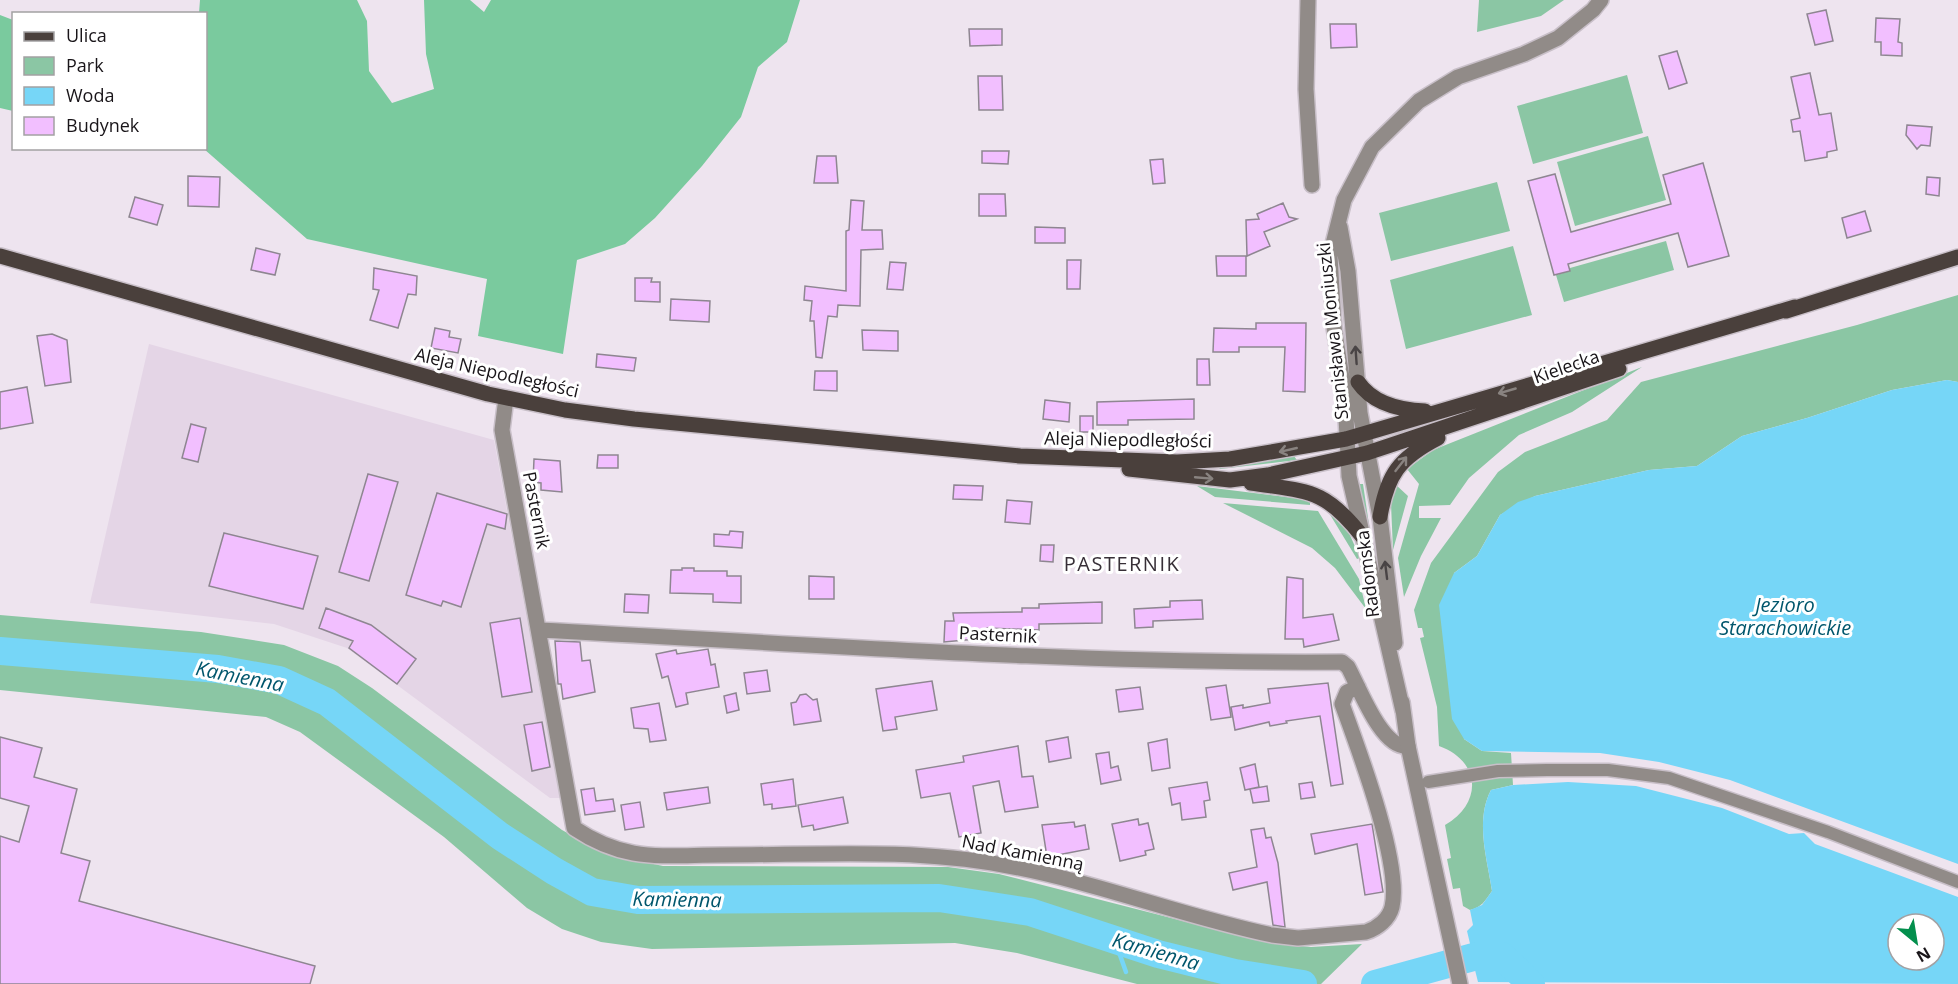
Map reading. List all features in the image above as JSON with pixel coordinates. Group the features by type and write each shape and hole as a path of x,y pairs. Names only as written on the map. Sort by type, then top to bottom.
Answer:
{"main road":[{"name":"Aleja Niepodległości","path":"0,256 506,398 633,419 1034,457 1230,480 1268,475 1348,458"},
{"name":"Kielecka","path":"1363,434 1795,308 1958,257"},
{"name":"Kielecka","path":"1348,458 1481,416 1795,308"},
{"path":"1358,382 1369,395 1384,404 1401,409 1437,411"},
{"path":"1380,518 1385,488 1402,460 1425,444 1481,416"},
{"name":"Aleja Niepodległości","path":"1034,457 1177,462 1230,459 1363,434"},
{"path":"1230,480 1319,495 1341,510 1362,536"}],"street":[{"path":"1308,0 1306,89 1312,185"},
{"name":"Stanisława Moniuszki","path":"1346,439 1345,398 1334,327 1330,256 1347,192 1363,163 1383,134 1408,109 1430,93 1458,77 1524,54 1558,38 1601,0"},
{"name":"Stanisława Moniuszki","path":"1339,224 1348,271 1363,434"},
{"name":"Pasternik","path":"506,398 502,430 574,828"},
{"name":"Radomska","path":"1363,434 1380,518 1408,746 1460,984"},
{"name":"Radomska","path":"1346,439 1348,476 1403,711"},
{"name":"Pasternik","path":"540,630 1069,657 1342,662 1348,667 1385,734 1398,745 1408,746"},
{"name":"Nad Kamienną","path":"574,828 597,843 637,855 896,856 964,859 1004,865 1287,938 1366,932 1377,927 1386,917 1393,900 1390,868 1368,777 1342,704 1344,694 1359,687"},
{"path":"1428,782 1498,771 1537,770 1608,770 1669,778 1828,832 1958,882"}],"shaded area":[{"path":"149,344 494,440 560,798 550,798 347,648 274,624 90,603"}],"green space":[{"path":"200,0 357,0 367,21 369,71 392,103 434,89 426,54 424,0 470,0 484,12 491,0 800,0 787,42 758,67 741,117 702,166 655,218 625,244 577,260 563,354 478,336 487,279 307,239 205,150 207,150 207,12 199,12"},
{"path":"1479,0 1564,0 1541,16 1477,32"},
{"path":"0,15 12,20 12,111 0,108"},
{"path":"1627,75 1643,133 1533,164 1517,106"},
{"path":"1648,136 1666,200 1575,226 1557,162"},
{"path":"1497,182 1510,231 1391,261 1379,213"},
{"path":"1666,241 1674,270 1564,302 1556,275 1570,271 1570,268"},
{"path":"1513,246 1532,315 1406,349 1390,280"},
{"path":"1958,295 1958,382 1947,380 1892,390 1807,418 1742,436 1697,466 1649,470 1535,496 1500,515 1477,556 1454,573 1464,739 1482,751 1511,753 1513,785 1491,790 1486,802 1483,827 1492,891 1478,907 1470,910 1463,906 1460,888 1453,889 1447,859 1451,858 1445,825 1466,805 1471,794 1472,783 1463,762 1453,753 1439,746 1437,707 1420,638 1424,637 1422,628 1418,628 1414,610 1431,563 1498,472 1525,452 1607,420 1641,382 1857,325"},
{"path":"1642,367 1572,412 1519,435 1469,478 1450,505 1419,506 1419,518 1441,518 1421,556 1404,597 1398,558 1419,484 1407,469 1433,450"},
{"path":"1293,455 1297,460 1220,469 1218,467"},
{"path":"1358,484 1363,484 1371,538"},
{"path":"1395,484 1408,496 1393,550 1391,504"},
{"path":"1197,486 1310,500 1310,505 1215,497"},
{"path":"1223,503 1318,511 1359,579 1366,609 1335,568 1312,548"},
{"path":"1326,508 1346,526 1360,558 1357,559"},
{"path":"0,615 201,632 284,645 338,666 372,688 562,830 606,854 663,866 948,867 999,874 1265,942 1311,947 1362,944 1321,984 1137,984 1017,953 955,943 652,949 601,942 562,929 527,908 444,837 300,732 266,717 0,690"}],"water":[{"name":"Jezioro Starachowickie","path":"1947,380 1958,382 1958,864 1730,780 1659,762 1600,753 1482,751 1464,739 1452,719 1439,605 1454,573 1477,556 1500,515 1518,502 1535,496 1649,470 1697,466 1742,436 1807,418 1892,390"},
{"path":"1568,782 1636,786 1722,808 1789,834 1804,833 1815,844 1958,897 1958,984 1478,982 1473,962 1477,956 1472,952 1467,931 1473,925 1470,910 1482,905 1492,891 1483,827 1486,802 1491,790 1513,785"}],"building":[{"path":"1826,10 1833,41 1815,45 1807,14"},
{"path":"1876,18 1900,19 1898,42 1902,43 1902,56 1881,55 1881,42 1875,42"},
{"path":"1330,24 1356,24 1357,47 1331,48"},
{"path":"969,29 1002,29 1002,45 970,46"},
{"path":"1677,51 1687,83 1669,89 1659,56"},
{"path":"1810,73 1819,115 1831,113 1837,150 1827,152 1827,157 1805,161 1800,131 1793,132 1791,120 1800,118 1791,77"},
{"path":"978,76 1002,76 1003,110 979,110"},
{"path":"1907,125 1932,127 1930,146 1921,145 1917,149 1906,135"},
{"path":"982,151 1009,151 1008,164 982,163"},
{"path":"817,156 836,156 838,183 814,183"},
{"path":"1163,159 1165,183 1153,184 1150,160"},
{"path":"1703,163 1729,256 1688,267 1678,233 1568,264 1570,271 1554,275 1528,181 1555,174 1571,232 1671,204 1663,175"},
{"path":"188,176 220,177 219,207 188,206"},
{"path":"1927,177 1940,178 1939,196 1926,194"},
{"path":"979,194 1005,194 1006,216 979,216"},
{"path":"135,197 163,205 157,225 129,217"},
{"path":"851,200 864,201 862,230 882,230 883,249 861,250 860,306 838,305 837,317 828,316 822,358 816,357 814,321 810,321 812,301 804,300 805,286 846,291 846,231 849,230"},
{"path":"1283,203 1289,217 1297,219 1264,232 1270,246 1247,256 1246,220 1259,219 1257,214"},
{"path":"1865,211 1871,231 1847,238 1842,218"},
{"path":"1035,227 1065,228 1065,243 1035,243"},
{"path":"256,248 280,254 275,275 251,270"},
{"path":"1216,256 1246,256 1246,276 1217,276"},
{"path":"1067,260 1081,260 1080,289 1067,289"},
{"path":"890,262 906,263 903,290 887,289"},
{"path":"374,268 417,276 416,295 408,294 398,328 370,320 379,290 373,289"},
{"path":"635,278 652,278 651,282 660,282 660,302 635,301"},
{"path":"671,299 710,301 709,322 670,320"},
{"path":"1256,323 1306,323 1305,392 1283,391 1285,347 1239,347 1239,352 1213,352 1214,328 1256,329"},
{"path":"435,328 450,331 449,337 461,339 458,353 431,348"},
{"path":"862,330 898,331 898,351 863,350"},
{"path":"52,334 67,340 71,382 45,386 37,336"},
{"path":"597,354 636,358 634,371 596,367"},
{"path":"1197,359 1209,359 1210,385 1197,385"},
{"path":"815,371 837,371 837,391 814,390"},
{"path":"27,387 33,423 0,429 0,392"},
{"path":"1194,399 1194,419 1128,420 1128,425 1097,425 1097,402"},
{"path":"1045,400 1070,403 1069,422 1043,419"},
{"path":"1080,416 1093,416 1093,432 1080,432"},
{"path":"191,424 206,428 198,462 182,458"},
{"path":"598,455 618,455 618,468 597,468"},
{"path":"534,459 560,461 562,492 541,490 541,483 533,482"},
{"path":"368,474 398,482 369,581 339,572"},
{"path":"954,485 983,486 982,500 953,499"},
{"path":"437,493 507,514 505,529 487,524 461,607 443,601 441,606 406,595"},
{"path":"1007,500 1032,502 1030,524 1005,522"},
{"path":"730,531 743,532 742,548 714,546 714,534 729,535"},
{"path":"224,533 318,556 303,609 209,586"},
{"path":"1041,545 1054,545 1053,562 1040,561"},
{"path":"682,568 694,568 694,571 727,571 727,576 741,576 741,603 713,602 713,594 670,593 671,570 682,570"},
{"path":"809,576 834,577 834,599 809,599"},
{"path":"1287,577 1303,579 1303,618 1333,614 1339,640 1304,647 1303,639 1285,639"},
{"path":"625,594 649,595 648,613 624,612"},
{"path":"1202,600 1203,619 1153,621 1153,627 1135,628 1134,609 1170,607 1170,601"},
{"path":"1102,602 1102,623 1039,624 1039,630 987,628 987,638 944,642 945,621 954,621 953,613 1022,612 1022,608 1039,608 1039,604"},
{"path":"326,608 371,625 416,659 397,684 349,648 353,641 319,628"},
{"path":"520,618 532,692 502,697 490,623"},
{"path":"555,641 580,642 582,661 590,660 595,692 563,699 561,684 558,684"},
{"path":"708,649 711,665 715,664 719,687 686,693 688,704 676,707 668,676 662,678 656,654 676,650 677,654"},
{"path":"767,670 770,691 747,694 744,673"},
{"path":"932,681 937,710 895,717 897,729 883,731 876,689"},
{"path":"1328,683 1343,784 1331,786 1320,716 1270,726 1269,722 1235,730 1231,707 1243,705 1243,708 1270,703 1268,689"},
{"path":"1226,685 1231,717 1211,720 1206,688"},
{"path":"1140,687 1143,709 1119,712 1116,690"},
{"path":"736,693 739,710 727,713 724,696"},
{"path":"806,694 813,700 817,699 821,721 794,725 791,703 796,702 800,695"},
{"path":"659,703 666,740 650,742 648,729 634,728 631,708"},
{"path":"542,722 550,767 532,771 524,725"},
{"path":"0,737 42,748 34,777 77,789 61,853 90,861 79,901 315,966 310,984 0,984 0,836 19,842 29,806 0,798"},
{"path":"1068,737 1071,758 1049,762 1046,741"},
{"path":"1167,739 1170,768 1152,771 1148,743"},
{"path":"1018,746 1022,777 1033,776 1038,807 1005,812 999,781 973,786 981,833 959,837 950,793 921,798 916,770 964,762 963,756"},
{"path":"1109,752 1111,768 1118,766 1121,780 1101,784 1096,754"},
{"path":"1255,764 1259,787 1245,790 1240,768"},
{"path":"793,779 796,806 772,809 772,804 764,805 761,784"},
{"path":"1207,782 1210,800 1204,801 1206,817 1182,820 1180,803 1172,805 1169,788"},
{"path":"1312,782 1315,797 1301,799 1299,784"},
{"path":"1267,786 1269,801 1253,803 1250,789"},
{"path":"708,787 710,803 667,810 664,793"},
{"path":"594,788 596,801 613,799 615,811 585,815 581,790"},
{"path":"843,797 848,823 814,830 813,825 802,827 798,805"},
{"path":"640,802 644,827 625,830 621,805"},
{"path":"1138,819 1139,825 1148,823 1154,849 1145,851 1146,855 1120,861 1112,824"},
{"path":"1074,822 1075,827 1085,825 1089,849 1047,857 1042,825"},
{"path":"1372,824 1383,892 1365,895 1357,844 1315,854 1311,834"},
{"path":"1264,828 1266,838 1271,837 1278,863 1285,927 1273,925 1267,882 1233,890 1229,873 1257,867 1251,830"}],"waterway":[{"name":"Kamienna","path":"0,651 218,669 279,680 327,702 500,836 554,871 592,892 638,900 939,898 1030,912 1158,954 1235,973 1303,984"},
{"path":"1115,941 1126,972"},
{"name":"Kamienna","path":"1375,984 1477,956 1502,956 1531,984"}],"district":[{"name":"PASTERNIK","path":"1122,563"}]}
